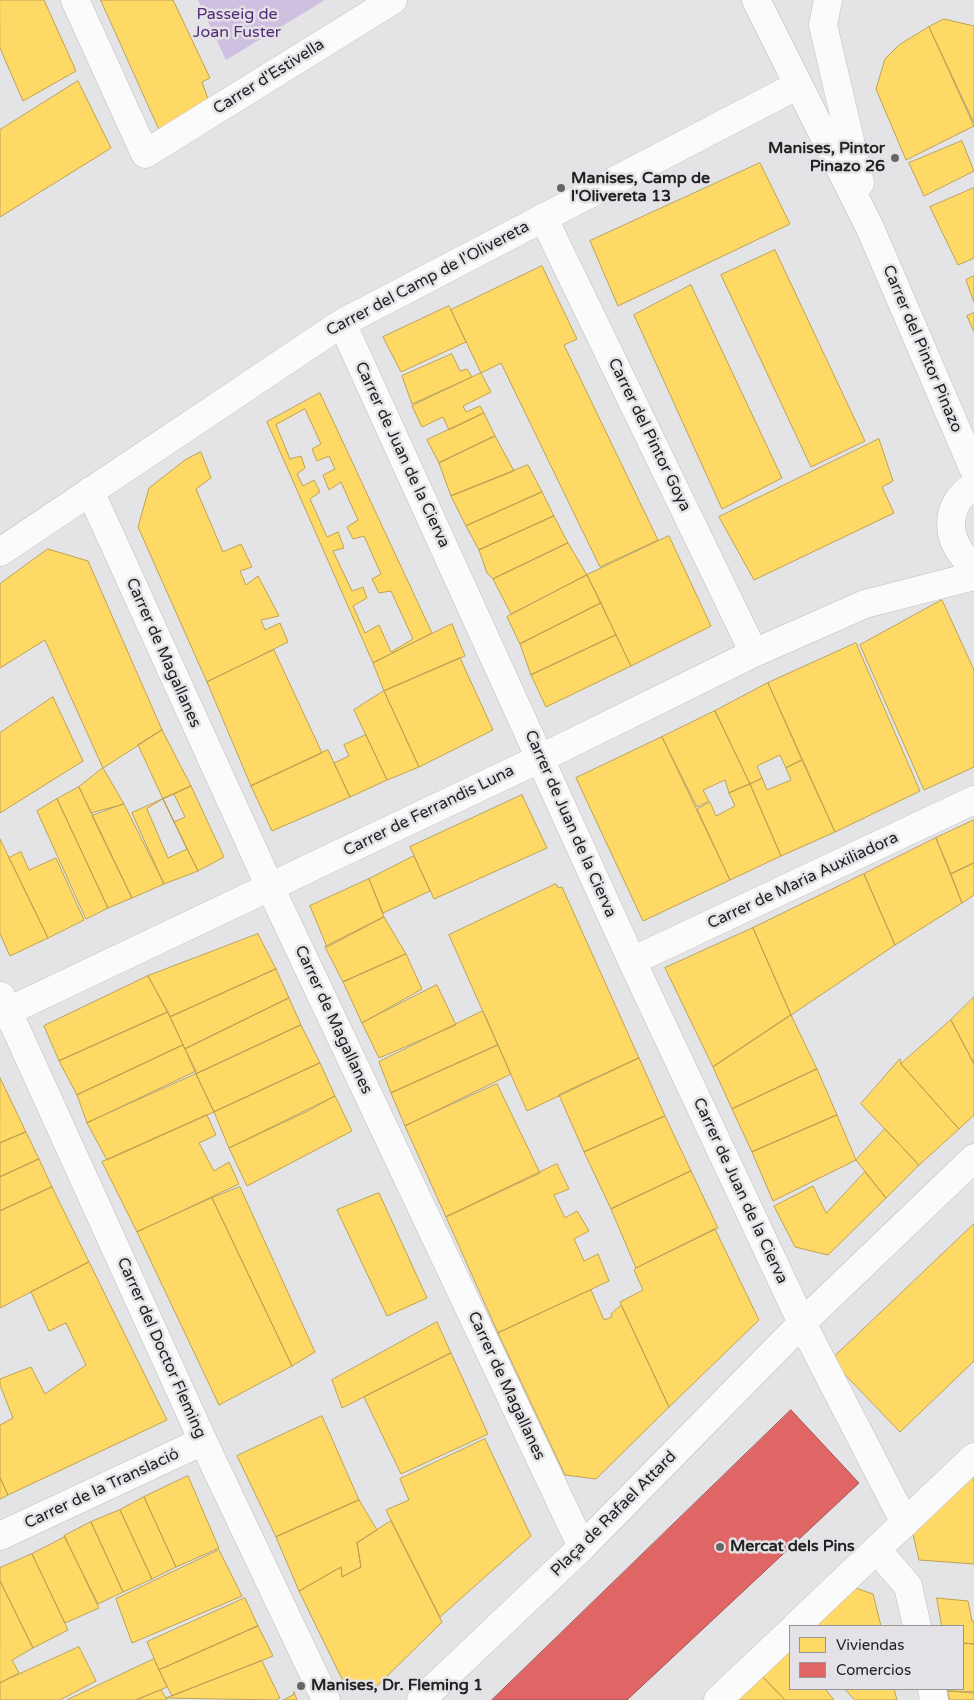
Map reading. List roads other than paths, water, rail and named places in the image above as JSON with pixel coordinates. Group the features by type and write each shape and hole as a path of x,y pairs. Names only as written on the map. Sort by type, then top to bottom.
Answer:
{"street":[{"name":"Carrer d'Estivella","path":"74,0 145,154 393,0"},
{"name":"Carrer del Pintor Pinazo","path":"756,0 870,228 974,470"},
{"name":"Carrer del Pintor Pinazo","path":"828,0 823,25 870,228"},
{"name":"Carrer del Camp de l'Olivereta","path":"0,552 342,323 798,85"},
{"name":"Carrer del Pintor Goya","path":"543,217 754,654"},
{"name":"Carrer de Juan de la Cierva","path":"342,323 632,962 802,1324"},
{"path":"974,486 958,500 950,525 958,551 974,566"},
{"name":"Carrer de Magallanes","path":"90,491 270,887 582,1547"},
{"name":"Carrer de Ferrandis Luna","path":"3,1007 270,887 754,654 865,604 974,576"},
{"name":"Carrer de Maria Auxiliadora","path":"632,962 974,800"},
{"name":"Carrer del Doctor Fleming","path":"3,1007 326,1700"},
{"name":"Plaça de Rafael Attard","path":"421,1700 582,1547 802,1324 974,1158"},
{"path":"802,1324 905,1523"},
{"name":"Carrer de la Translació","path":"0,1536 204,1441"},
{"path":"797,1625 974,1457"},
{"path":"877,1550 908,1586 918,1625"},
{"path":"718,1700 789,1633"}],"place":[{"name":"Manises, Pintor Pinazo 26","path":"895,158"},
{"name":"Manises, Camp de l'Olivereta 13","path":"561,188"},
{"name":"Mercat dels Pins","path":"720,1547"},
{"name":"Manises, Dr. Fleming 1","path":"301,1686"}],"park label":[{"name":"Passeig de Joan Fuster","path":"237,24"}]}
